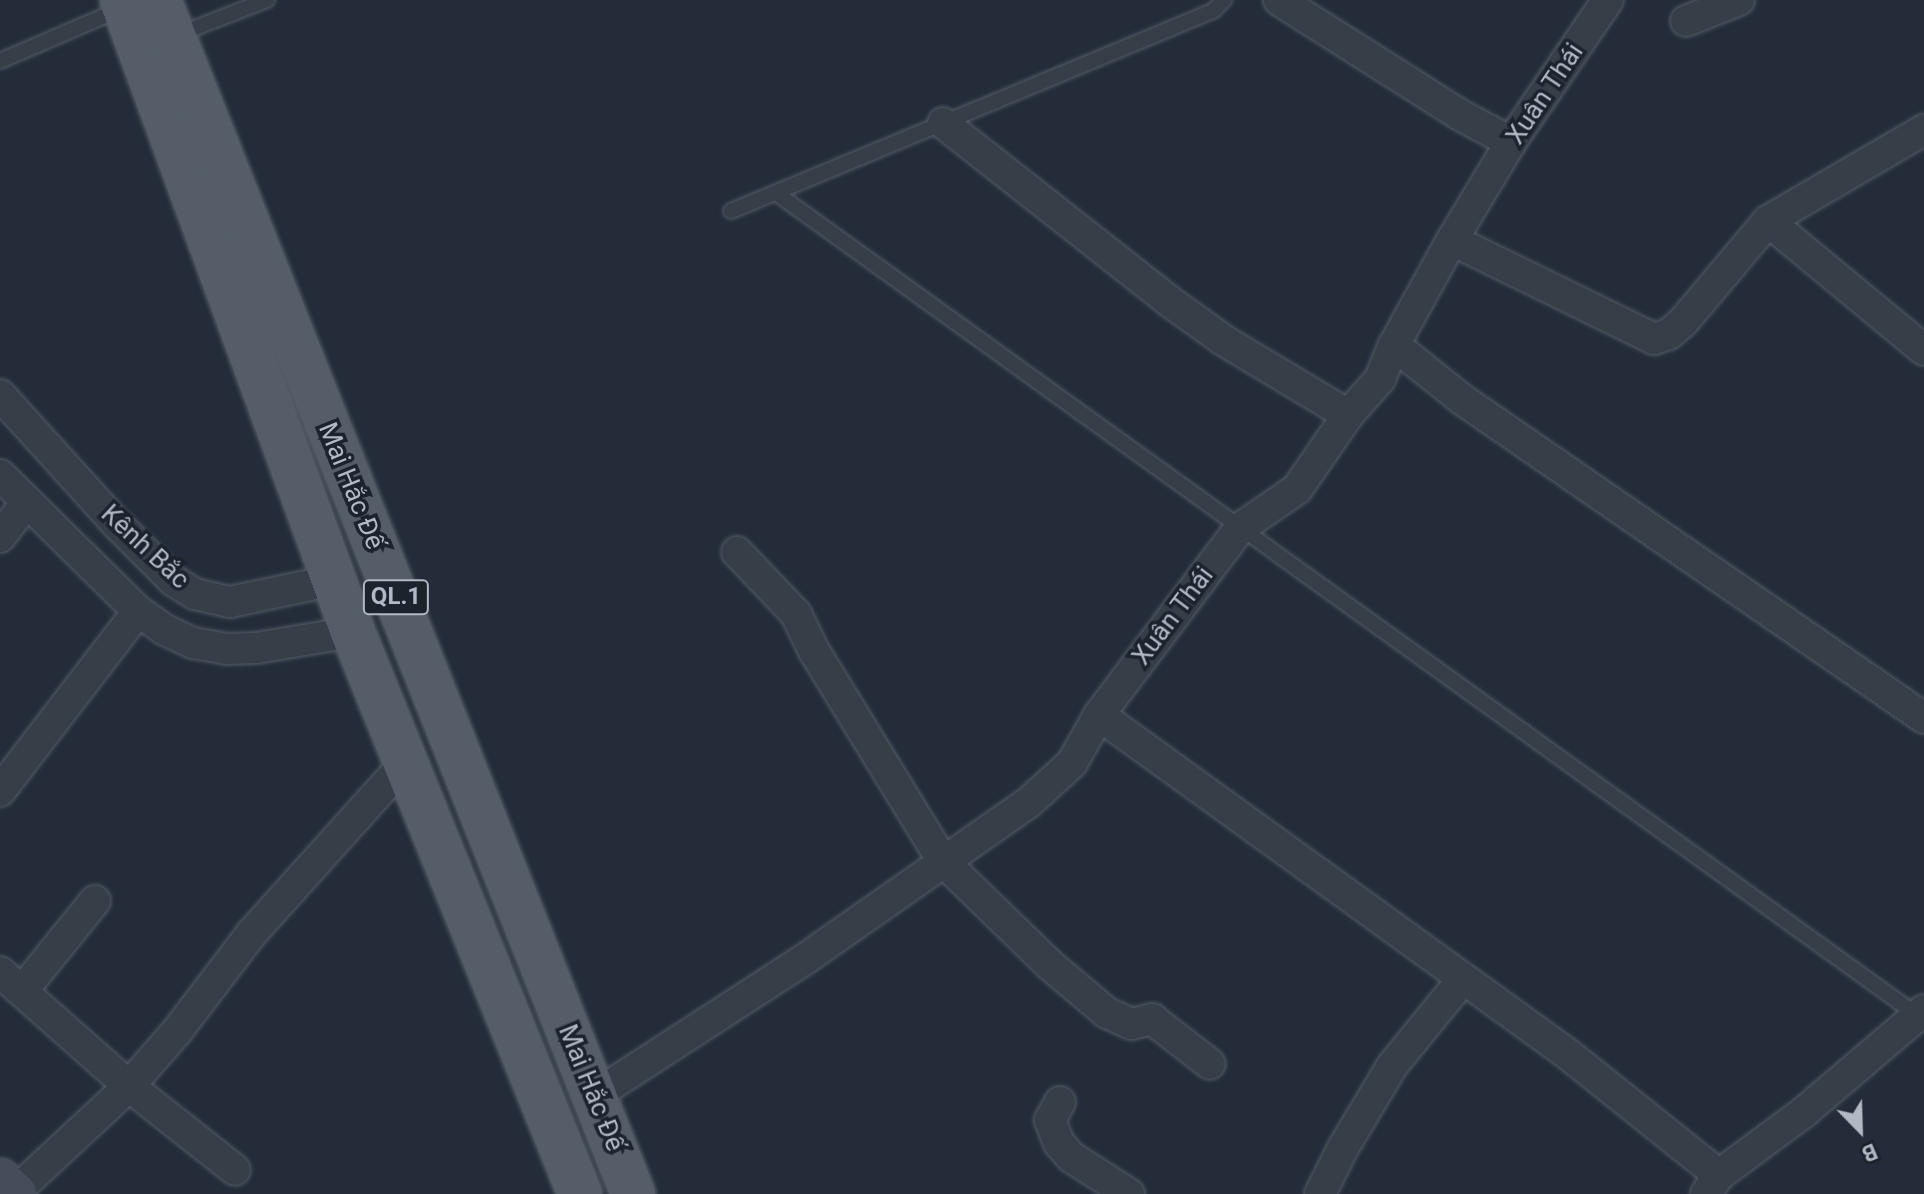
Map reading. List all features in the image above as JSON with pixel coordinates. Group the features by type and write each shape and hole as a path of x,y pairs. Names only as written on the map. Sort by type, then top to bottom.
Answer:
{"main road":[{"name":"Mai Hắc Đế","path":"144,9 353,632 408,760 580,1194"},
{"name":"Mai Hắc Đế","path":"144,9 633,1194"},
{"path":"0,1180 15,1194"}],"street":[{"path":"1279,0 1460,115 1511,142"},
{"name":"Xuân Thái","path":"594,1096 805,959 942,860 1028,803 1072,763 1099,715 1239,529 1297,489 1348,415 1380,379 1394,345 1452,240 1511,142 1608,0"},
{"path":"1686,21 1739,0"},
{"path":"943,123 1201,325 1348,415"},
{"path":"1452,240 1654,339 1669,334 1683,322 1768,221 1924,130"},
{"path":"1768,221 1924,350"},
{"path":"1394,345 1463,400 1924,718"},
{"name":"Kênh Bắc","path":"0,395 174,581 208,599 243,600 334,580"},
{"name":"Kênh Bắc","path":"0,475 138,611 165,630 193,643 227,649 256,648 353,632"},
{"path":"0,537 27,502"},
{"path":"737,552 796,614 814,651 942,860 1050,965 1107,1013 1132,1024 1152,1019 1210,1064"},
{"path":"193,643 208,599"},
{"path":"0,791 138,611"},
{"path":"1099,715 1569,1055 1712,1185 1921,1013"},
{"path":"15,1194 129,1086 178,1030 252,933 408,760"},
{"path":"95,901 11,982 129,1086 235,1170"},
{"path":"1320,1194 1343,1148 1392,1066 1463,979"},
{"path":"1060,1102 1050,1120 1059,1143 1071,1157 1129,1194"}],"lane":[{"path":"0,61 144,9 267,0"},
{"path":"731,211 1213,11 1224,0"},
{"path":"776,193 1239,529 1921,1013"}]}
